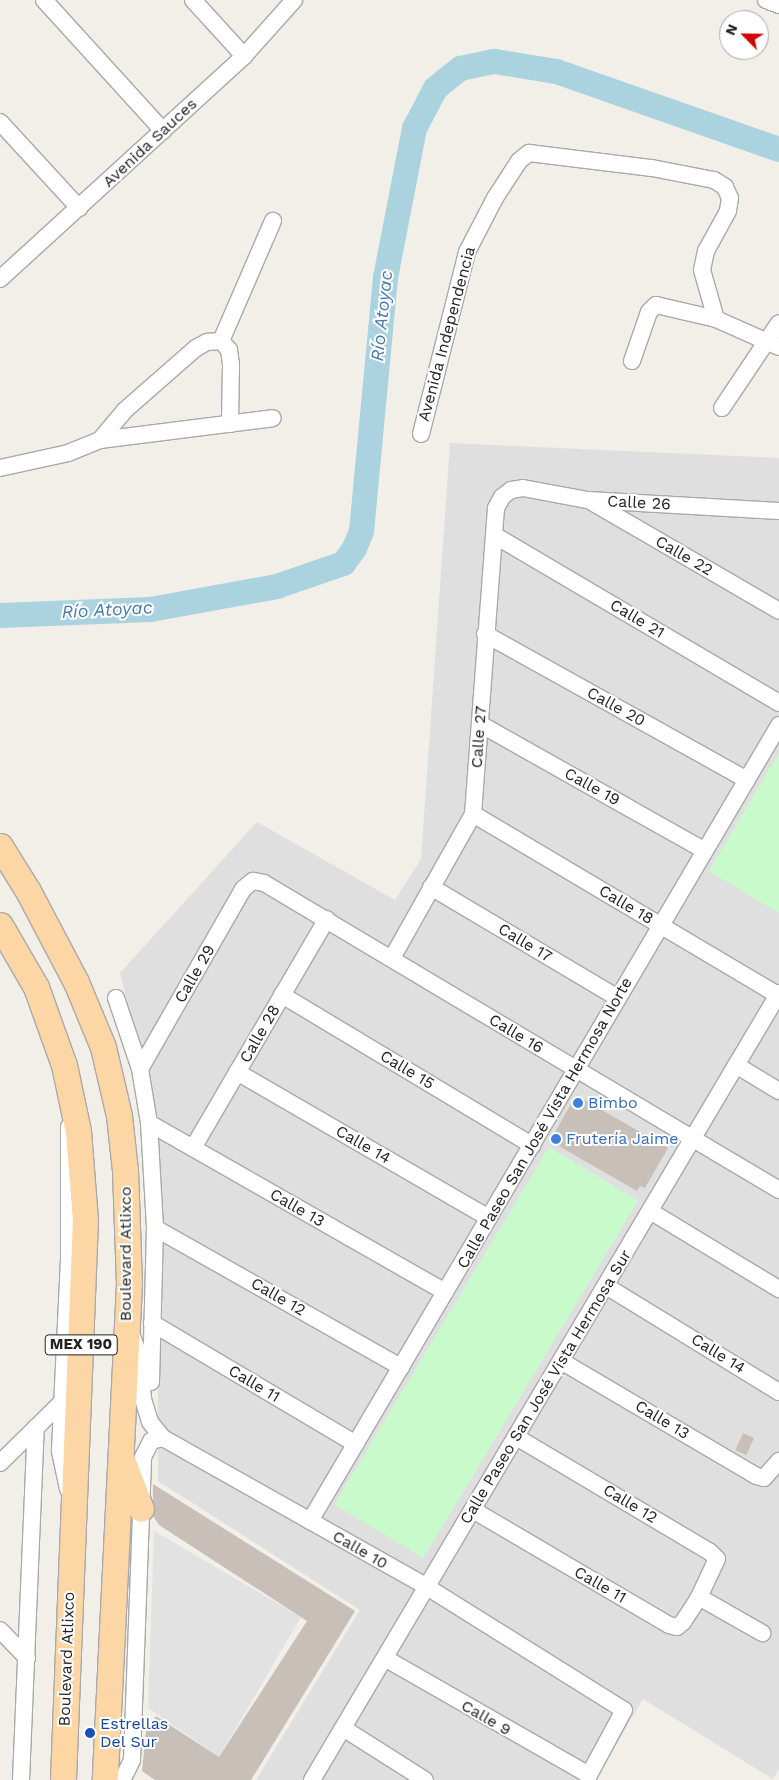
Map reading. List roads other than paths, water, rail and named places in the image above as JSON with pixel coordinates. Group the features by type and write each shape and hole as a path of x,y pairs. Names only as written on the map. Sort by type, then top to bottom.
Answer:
{"main road":[{"name":"Boulevard Atlixco","path":"0,846 28,891 76,982 103,1047 119,1116 125,1170 129,1247 105,1780"},
{"name":"Boulevard Atlixco","path":"0,925 36,987 72,1098 85,1219 72,1504 63,1780"},
{"path":"119,1452 141,1508"}],"street":[{"path":"44,0 164,131"},
{"path":"193,0 244,56"},
{"name":"Avenida Sauces","path":"0,279 244,56 294,0"},
{"path":"766,0 779,5"},
{"path":"0,122 79,208"},
{"name":"Avenida Independencia","path":"421,434 466,252 495,198 519,161 529,153 652,168 714,180 725,187 730,198 728,210 706,252 702,270 716,319"},
{"path":"221,341 273,221"},
{"path":"632,361 649,312 656,305 716,319 773,345"},
{"path":"722,408 773,345 779,323"},
{"path":"221,341 229,350 231,365 230,424"},
{"path":"100,440 124,411 196,348 207,342 221,341"},
{"path":"0,468 68,453 81,446 100,440 273,418"},
{"path":"0,459 66,443 81,446"},
{"name":"Calle 26","path":"502,497 511,490 523,488 588,500 776,512"},
{"name":"Calle 27","path":"392,958 473,814 485,634 496,508 502,497"},
{"name":"Calle 22","path":"588,500 779,611"},
{"name":"Calle 21","path":"494,535 779,703"},
{"name":"Calle 20","path":"485,634 747,780"},
{"name":"Calle 19","path":"480,724 705,851"},
{"name":"Calle Paseo San José Vista Hermosa Norte","path":"310,1521 779,725"},
{"name":"Calle 18","path":"473,814 779,995"},
{"name":"Calle 16","path":"253,881 264,883 327,919 575,1070 779,1190"},
{"name":"Calle 29","path":"140,1069 243,889 253,881"},
{"name":"Calle 17","path":"432,887 618,998"},
{"name":"Calle 28","path":"193,1148 327,919"},
{"name":"Calle 15","path":"282,995 532,1145"},
{"name":"Calle Paseo San José Vista Hermosa Sur","path":"312,1780 779,995"},
{"path":"116,998 140,1069 149,1124 155,1228 151,1396 163,1438"},
{"path":"736,1065 779,1091"},
{"name":"Calle 14","path":"237,1072 489,1218"},
{"path":"72,1098 67,1150 69,1258 60,1450 72,1504"},
{"name":"Calle 13","path":"149,1124 445,1292"},
{"path":"650,1211 779,1289"},
{"name":"Calle 12","path":"155,1228 401,1367"},
{"name":"Calle 14","path":"606,1286 779,1392"},
{"name":"Calle 11","path":"152,1323 356,1444"},
{"path":"126,1324 139,1354 143,1399 150,1422 163,1438"},
{"name":"Calle 13","path":"561,1361 764,1478 779,1460"},
{"path":"0,1463 63,1401"},
{"path":"21,1780 36,1427"},
{"name":"Calle 12","path":"516,1437 710,1552 717,1559 699,1598"},
{"path":"122,1780 132,1760 145,1448 150,1441 163,1438"},
{"name":"Calle 10","path":"163,1438 427,1587 624,1710 589,1775"},
{"name":"Calle 11","path":"473,1510 669,1625 677,1627 699,1598"},
{"path":"699,1598 762,1633"},
{"path":"0,1630 27,1658"},
{"name":"Calle 9","path":"385,1658 589,1775"},
{"path":"343,1728 425,1780"}],"waterway":[{"name":"Río Atoyac","path":"0,615 150,609 276,586 343,563 354,548 361,531 385,277 414,128 435,88 460,68 494,61 556,71 779,149"}],"place":[{"name":"Bimbo","path":"578,1103"},
{"name":"Frutería Jaime","path":"556,1139"},
{"name":"Estrellas Del Sur","path":"90,1733"}]}
